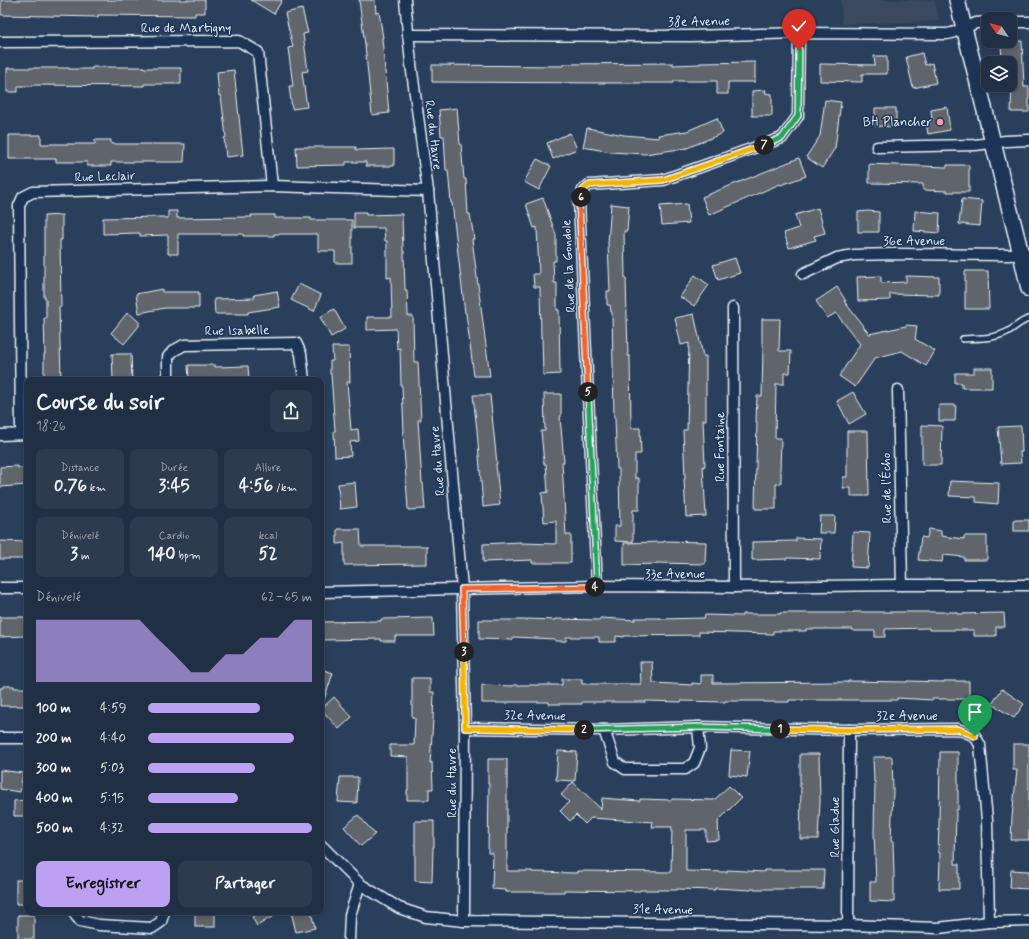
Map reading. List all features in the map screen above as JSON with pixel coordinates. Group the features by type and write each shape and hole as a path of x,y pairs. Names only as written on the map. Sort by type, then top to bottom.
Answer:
{"main road":[{"path":"957,0 993,143 1025,254 1029,285"}],"street":[{"name":"Rue du Havre","path":"405,0 408,35 428,191 462,589 465,728 464,921"},
{"path":"1017,22 1029,22"},
{"name":"38e Avenue","path":"408,35 691,36 799,33 947,34 981,23"},
{"name":"Rue de la Gondole","path":"597,586 579,202 583,190 589,185 663,180 782,138 798,116 799,33"},
{"name":"Rue de Martigny","path":"0,42 239,41 258,52 272,186"},
{"path":"877,147 975,145 1029,140"},
{"name":"Rue Leclair","path":"24,434 19,206 23,197 33,192 272,186 428,191"},
{"name":"36e Avenue","path":"803,274 838,258 854,255 1025,254"},
{"name":"Rue Fontaine","path":"733,308 734,587"},
{"name":"Rue Isabelle","path":"168,377 168,357 173,350 184,344 296,343 301,354 304,377"},
{"name":"Rue de l'Écho","path":"898,390 902,585"},
{"path":"0,435 24,434"},
{"name":"33e Avenue","path":"324,592 597,586 734,587 1029,585"},
{"path":"0,588 24,588"},
{"path":"604,730 615,762 625,769 685,769 694,763 700,748 698,727"},
{"name":"32e Avenue","path":"465,728 604,730 698,727 849,730 958,729 975,736 980,745 987,820 989,922"},
{"name":"Rue Gladue","path":"848,925 849,730"},
{"path":"0,738 24,738"},
{"name":"31e Avenue","path":"324,848 360,884 399,908 426,917 464,921 848,925 938,928 989,922 1029,921"},
{"path":"349,939 350,916 360,884"},
{"path":"75,915 80,921 99,925 152,928 161,922 163,915"}],"lane":[{"path":"963,339 992,337 1007,333 1020,322 1029,319"}],"shaded area":[{"path":"841,0 934,0 940,21 842,24"}],"building":[{"path":"1,0 205,0 205,13 195,13 195,16 98,15 98,17 1,15"},
{"path":"251,0 282,0 274,14"},
{"path":"359,0 375,0 376,13 379,12 383,38 389,113 372,115"},
{"path":"302,9 308,33 303,34 308,71 302,72 307,107 292,109 289,86 293,86 288,48 293,47 285,13"},
{"path":"1017,41 1022,41 1024,87 1029,87 1029,112 1011,112 1012,92 1017,92 1017,56 1002,56 1001,48 1017,48"},
{"path":"922,53 925,65 932,63 936,83 913,88 906,57"},
{"path":"874,56 887,56 887,74 862,74 862,82 820,81 820,64 875,65"},
{"path":"755,62 755,82 728,82 728,94 717,94 717,81 674,81 674,83 432,82 432,65 563,66 563,64 673,63 673,65"},
{"path":"92,67 181,68 181,84 144,84 144,86 32,85 18,86 18,92 7,92 7,68 92,69"},
{"path":"234,70 243,155 226,157 224,138 226,137 221,96 219,96 217,72"},
{"path":"766,90 765,93 772,94 772,116 752,116 752,91"},
{"path":"825,100 841,102 835,148 822,168 806,157 820,136"},
{"path":"947,107 950,130 928,134 926,122 932,121 931,110"},
{"path":"457,108 464,179 466,179 468,214 470,214 474,239 472,239 490,376 474,376 448,170 446,170 444,136 441,136 439,110"},
{"path":"875,108 896,108 896,127 875,126"},
{"path":"717,118 723,133 687,148 645,154 611,152 583,147 587,128 624,135 659,138 658,135 687,131"},
{"path":"570,133 577,149 553,159 547,143"},
{"path":"9,135 41,135 41,144 95,144 95,140 111,140 111,144 185,144 184,162 111,162 111,166 87,166 87,162 56,162 56,159 9,159"},
{"path":"296,147 356,147 356,150 394,149 394,166 366,166 366,162 346,162 346,165 297,166"},
{"path":"799,158 806,176 781,185 780,184 709,215 702,197"},
{"path":"537,159 551,166 539,190 524,182"},
{"path":"869,164 947,167 947,165 969,165 969,192 923,190 923,184 869,183"},
{"path":"543,198 556,235 556,261 553,261 554,283 557,283 557,310 559,310 560,374 543,375 540,287 534,287 533,274 539,274 537,227 534,228 526,204"},
{"path":"962,199 982,201 980,226 959,224"},
{"path":"611,204 629,206 627,231 624,231 628,356 630,356 631,428 640,428 641,454 635,454 635,478 639,478 639,510 633,510 633,542 615,541 615,526 620,526 619,469 617,469 614,418 612,312 610,305 607,305 607,291 610,291 608,243"},
{"path":"687,204 689,223 662,225 660,206"},
{"path":"818,208 825,233 814,236 816,240 789,248 784,233 799,228 795,215"},
{"path":"168,211 177,211 177,218 252,217 251,215 275,215 275,218 352,220 352,263 335,263 335,251 318,251 318,234 243,236 243,234 178,234 178,254 168,254 168,235 140,236 140,233 103,234 103,218 168,218"},
{"path":"915,211 940,213 939,233 914,231"},
{"path":"354,212 366,212 366,215 402,214 405,290 407,290 408,316 413,316 414,362 418,362 421,420 418,420 425,509 408,510 400,348 397,349 396,329 367,330 367,317 392,317 391,277 387,278 387,241 385,241 384,228 354,228"},
{"path":"858,212 879,212 879,232 858,232"},
{"path":"62,215 62,240 60,240 61,307 59,307 61,377 44,377 44,318 46,318 46,298 44,298 44,216"},
{"path":"735,258 740,273 718,280 713,265"},
{"path":"965,271 988,271 989,309 965,309"},
{"path":"695,275 709,285 694,306 680,297"},
{"path":"881,276 881,283 906,282 906,276 939,277 939,295 890,294 890,300 858,301 857,277"},
{"path":"299,284 321,295 314,311 291,300"},
{"path":"837,287 846,301 844,301 869,334 906,325 917,326 915,339 935,351 926,366 902,351 875,358 855,387 839,376 860,344 836,313 827,318 816,301"},
{"path":"162,289 162,292 199,292 199,308 165,308 139,313 136,294"},
{"path":"277,291 280,307 248,312 248,314 215,314 214,299 255,298 254,295"},
{"path":"334,309 345,329 331,337 320,317"},
{"path":"128,312 139,322 139,326 124,344 111,333"},
{"path":"694,314 703,356 706,356 706,420 703,420 705,466 703,466 706,516 686,517 683,430 687,430 689,343 681,345 675,318"},
{"path":"762,319 780,319 779,351 791,351 790,373 784,373 784,384 776,384 775,438 781,438 781,484 776,484 776,509 755,509 757,396 762,396"},
{"path":"332,347 349,347 350,382 347,382 351,430 358,429 359,441 350,442 351,456 335,457 335,431 330,374 330,361 333,361"},
{"path":"112,354 131,354 132,377 113,377"},
{"path":"188,365 215,365 215,367 248,366 249,377 189,377"},
{"path":"974,368 992,368 992,388 962,388 962,383 955,383 955,373 974,373"},
{"path":"853,392 866,414 849,424 837,401"},
{"path":"544,394 561,394 560,417 564,462 562,462 566,535 571,535 571,563 532,563 532,560 483,562 483,544 521,542 556,544 556,521 544,522 542,493 548,492 546,464 544,464 541,431 545,431"},
{"path":"473,395 490,395 500,505 483,507"},
{"path":"939,405 956,405 955,421 939,421"},
{"path":"922,425 942,426 941,465 922,465"},
{"path":"1021,426 1021,463 1001,464 998,427"},
{"path":"847,431 868,431 869,496 851,496 851,488 843,488 843,477 847,477"},
{"path":"18,466 18,468 24,468 24,485 0,487 0,467"},
{"path":"950,481 999,483 998,504 976,502 976,497 949,496"},
{"path":"355,482 357,507 340,509 338,484"},
{"path":"820,516 835,516 834,533 819,533"},
{"path":"1014,520 1029,520 1029,531 1014,531"},
{"path":"337,529 360,529 361,546 427,546 427,564 344,565 344,543 337,544"},
{"path":"929,529 941,531 941,536 964,539 964,536 987,536 987,560 964,560 964,557 943,555 942,562 918,560 921,537 927,538"},
{"path":"853,532 870,533 868,568 851,567"},
{"path":"796,538 821,539 820,559 787,558 752,560 752,542 796,541"},
{"path":"0,541 24,542 24,559 0,559"},
{"path":"664,541 706,542 705,564 656,563 624,565 624,543"},
{"path":"957,612 957,614 1004,613 1005,627 996,627 996,636 974,636 974,630 929,630 929,628 885,629 885,637 875,637 875,631 853,631 853,629 806,629 806,631 773,631 773,634 699,632 699,635 616,636 616,642 599,642 599,637 566,637 566,641 513,637 513,640 479,639 479,620 600,620 600,618 635,620 635,618 704,618 705,615 742,616 742,614"},
{"path":"0,617 24,617 24,636 0,637"},
{"path":"433,618 434,636 395,636 395,641 381,641 381,639 324,640 324,622 381,621 381,619"},
{"path":"640,662 652,662 653,683 701,684 701,675 713,675 713,683 969,681 969,699 932,700 897,698 897,700 789,700 789,702 646,701 582,702 582,704 549,704 549,702 482,703 482,685 562,685 562,679 582,679 582,684 641,684"},
{"path":"324,670 333,673 324,700"},
{"path":"412,678 430,678 430,692 434,692 430,763 432,762 433,789 429,789 429,800 407,800 408,757 390,756 390,745 414,745 415,718 412,718"},
{"path":"3,686 14,686 14,688 24,688 24,706 0,706 0,688 3,688"},
{"path":"1002,689 1024,704 1014,718 992,704"},
{"path":"334,697 352,717 339,729 324,712 324,706"},
{"path":"1013,744 1029,744 1029,840 1011,840 1017,770 1013,770"},
{"path":"731,750 750,751 747,777 729,775"},
{"path":"558,751 577,752 575,781 556,780"},
{"path":"940,752 958,752 958,810 956,810 955,864 959,864 959,889 939,889 940,853 938,852"},
{"path":"800,754 819,754 820,802 818,839 800,839"},
{"path":"873,757 892,757 893,791 891,841 893,841 894,902 870,901 870,882 876,882 874,832 875,782"},
{"path":"488,759 507,759 507,871 577,873 577,871 671,872 672,827 652,827 653,822 591,818 585,824 576,815 570,821 560,811 569,802 561,795 573,782 601,809 602,798 640,801 640,799 714,800 729,786 741,798 718,821 719,840 706,841 706,830 686,830 686,871 727,872 727,870 764,872 764,870 824,870 823,889 751,890 715,888 715,890 564,890 564,892 506,892 506,890 492,889 493,853 488,853"},
{"path":"0,770 23,773 20,792 0,789"},
{"path":"340,777 358,777 357,803 338,802"},
{"path":"24,800 24,816 14,816 14,801"},
{"path":"358,815 375,834 361,846 344,827"},
{"path":"415,821 434,821 432,882 415,881"},
{"path":"1011,870 1029,871 1029,889 1010,888"},
{"path":"16,880 24,880 24,904 16,904"},
{"path":"18,915 34,915 34,939 18,939"},
{"path":"195,915 215,915 215,927 195,927"},
{"path":"255,915 275,915 257,926 252,917"},
{"path":"292,915 312,915 315,928 296,932"}],"place":[{"name":"BH Plancher","path":"940,122"}],"route":[{"path":"799,50 798,116 782,138 663,180 589,185 583,190 579,202 597,586 462,589 465,728 604,730 698,727 849,730 958,729 975,736"}]}
